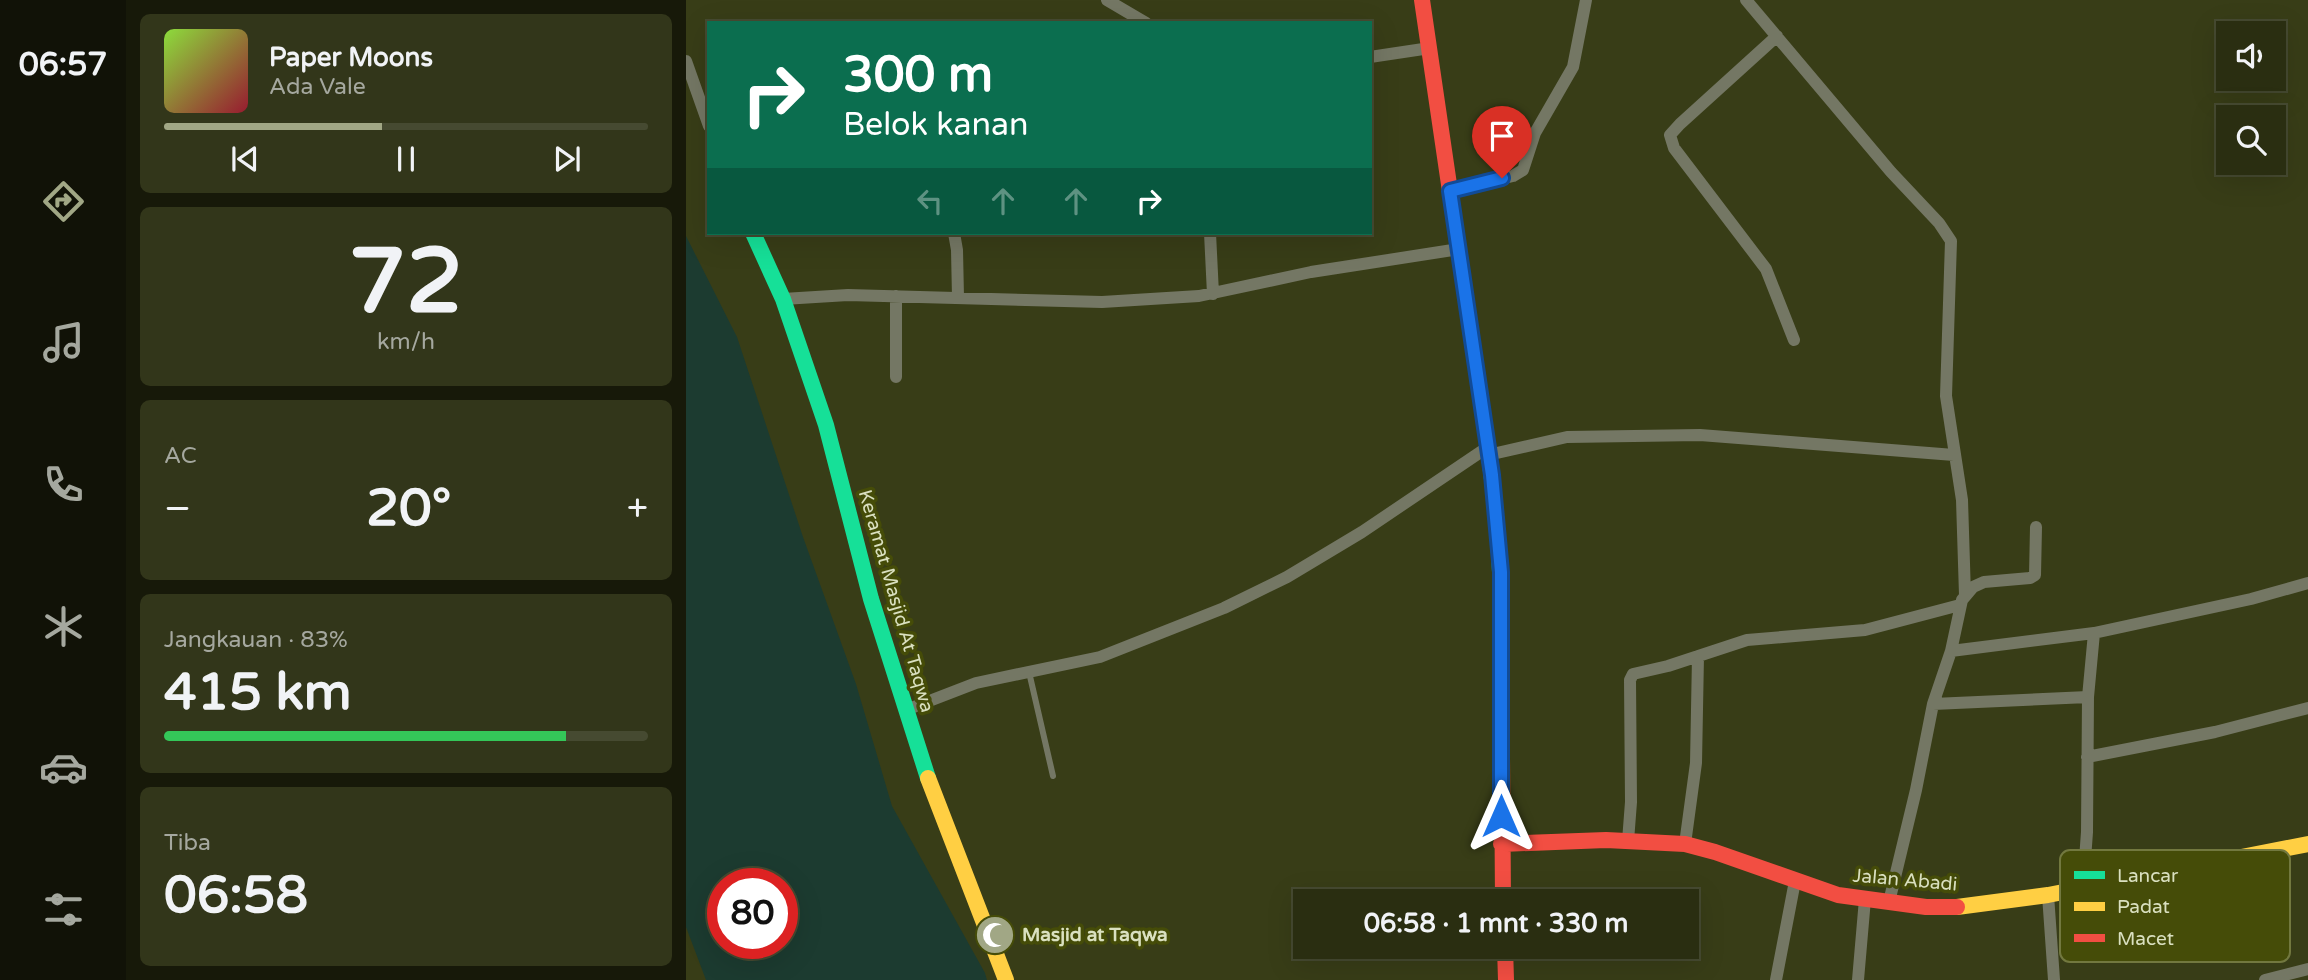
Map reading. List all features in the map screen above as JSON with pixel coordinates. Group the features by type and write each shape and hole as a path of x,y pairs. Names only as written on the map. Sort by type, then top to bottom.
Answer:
{"main road":[{"path":"1422,0 1488,451 1501,572 1503,889"},
{"name":"Keramat Masjid At Taqwa","path":"754,235 783,299 830,442 871,600 937,804 1006,980"},
{"name":"Jalan Abadi","path":"1501,844 1629,841 1685,844 1838,895 1926,907 1975,906 2060,892"},
{"name":"Jalan Abadi","path":"2276,850 2308,844"},
{"path":"1505,959 1506,980"}],"street":[{"path":"1107,0 1143,21"},
{"path":"1450,191 1513,176 1523,170 1535,133 1573,67 1586,0"},
{"path":"1746,0 1891,172 1939,223 1951,241 1946,396 1962,500 1963,600 1951,651 1933,704 1889,902"},
{"path":"1777,36 1670,135 1674,148 1766,269 1794,340"},
{"path":"1372,57 1430,48"},
{"path":"686,61 707,120"},
{"path":"954,235 958,297"},
{"path":"1210,235 1213,294"},
{"path":"783,299 828,295 1102,302 1213,294 1311,272 1459,249"},
{"path":"896,296 896,377"},
{"path":"906,710 976,683 1115,652 1252,594 1287,577 1362,532 1488,451 1566,437 1700,435 1954,455"},
{"path":"1629,841 1631,676 1636,672 1664,667 1747,640 1865,630 1963,600 1973,587 1984,582 2030,578 2035,575 2036,527"},
{"path":"1951,651 2094,633 2251,599 2308,583"},
{"path":"2085,850 2088,698 2094,633"},
{"path":"1685,844 1696,763 1698,656"},
{"path":"1933,704 2088,698"},
{"path":"2087,757 2215,732 2308,708"},
{"path":"1776,980 1795,881"},
{"path":"2048,895 2054,980"},
{"path":"1857,980 1865,898"},
{"path":"2266,980 2308,969"}],"lane":[{"path":"1028,673 1053,776"}],"shaded area":[{"path":"686,236 737,337 803,537 856,684 892,806 987,980 706,980 686,927"}],"traffic: fast":[{"path":"754,235 783,299 826,425 871,599 928,778"},
{"path":"1469,321 1495,501 1501,611"}],"traffic: slow":[{"path":"928,778 1006,980"},
{"path":"2277,850 2308,844"},
{"path":"1957,907 2060,893"}],"traffic: jam":[{"path":"1422,0 1469,321"},
{"path":"1501,611 1503,889"},
{"path":"1501,844 1606,840 1685,844 1838,895 1926,907 1957,907"},
{"path":"1505,959 1506,980"}],"place":[{"name":"Masjid at Taqwa","path":"995,935"}],"route":[{"path":"1501,816 1501,572 1492,475 1450,191 1502,178"}]}
